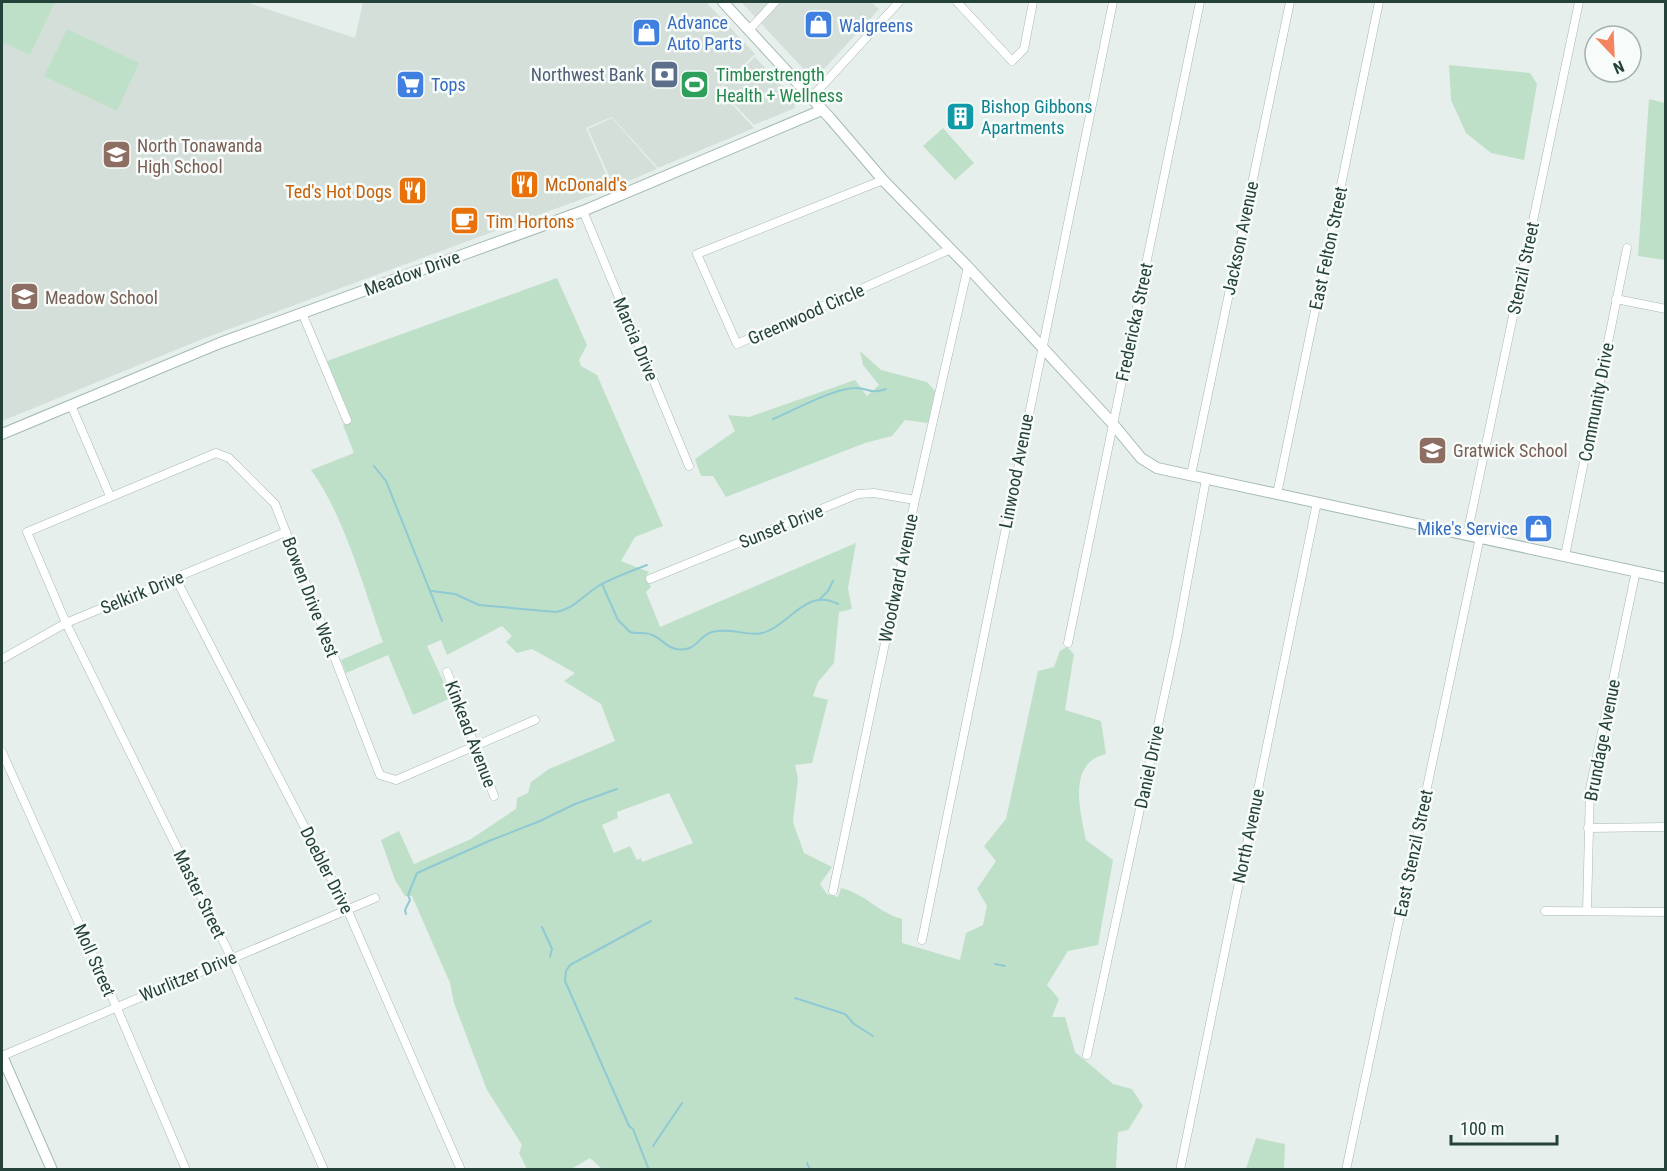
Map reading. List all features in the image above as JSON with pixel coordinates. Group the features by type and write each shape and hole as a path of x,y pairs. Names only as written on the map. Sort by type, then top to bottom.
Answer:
{"street":[{"path":"723,2 883,180 968,267 1113,424 1141,458 1157,468 1665,578"},
{"path":"749,30 775,2"},
{"path":"811,98 899,2"},
{"path":"957,2 1012,62 1024,49 1033,2"},
{"name":"Linwood Avenue","path":"922,940 1113,2"},
{"name":"Fredericka Street","path":"1068,643 1200,2"},
{"name":"Jackson Avenue","path":"1191,475 1290,2"},
{"name":"East Felton Street","path":"1277,494 1379,2"},
{"name":"Stenzil Street","path":"1467,535 1578,2"},
{"name":"Meadow Drive","path":"2,434 220,343 583,211 822,110"},
{"name":"Greenwood Circle","path":"883,180 697,254 736,344 951,249"},
{"name":"Marcia Drive","path":"583,211 689,466"},
{"name":"Community Drive","path":"1565,556 1627,248"},
{"name":"Woodward Avenue","path":"833,891 915,500 968,267"},
{"path":"1616,299 1665,309"},
{"path":"302,314 346,420"},
{"path":"71,405 110,496"},
{"name":"Bowen Drive West","path":"66,623 27,532 216,453 230,458 275,504 380,775 396,780 475,746"},
{"name":"Daniel Drive","path":"1087,1055 1175,649 1206,478"},
{"name":"Sunset Drive","path":"650,579 858,494 874,493 915,500"},
{"name":"North Avenue","path":"1180,1170 1317,502"},
{"name":"Selkirk Drive","path":"2,659 66,623 286,532"},
{"name":"East Stenzil Street","path":"1346,1170 1480,537"},
{"name":"Brundage Avenue","path":"1587,911 1590,789 1636,571"},
{"name":"Doebler Drive","path":"176,579 347,909 461,1170"},
{"name":"Master Street","path":"66,623 231,957 324,1170"},
{"name":"Kinkead Avenue","path":"447,672 494,796"},
{"path":"475,746 535,720"},
{"name":"Moll Street","path":"2,752 116,1006 186,1170"},
{"path":"1588,828 1665,827"},
{"name":"Wurlitzer Drive","path":"2,1056 231,957 375,898"},
{"path":"1545,911 1665,912"},
{"path":"2,1056 52,1170"}],"shaded area":[{"path":"2,2 246,2 355,38 363,2 706,2 755,54 718,89 754,128 658,168 612,117 586,128 612,188 205,338 2,421"},
{"path":"741,2 871,2 879,9 814,80"},
{"path":"755,57 794,99 795,108 754,125 720,89"},
{"path":"612,118 657,169 614,187 588,129"}],"green space":[{"path":"2,2 55,2 30,55 2,42"},
{"path":"67,29 139,63 117,111 44,76"},
{"path":"1449,65 1530,73 1537,84 1524,160 1491,153 1466,133 1451,100"},
{"path":"1649,99 1665,103 1665,260 1638,256"},
{"path":"943,128 974,163 955,180 923,146"},
{"path":"557,278 587,345 579,360 581,366 597,375 663,526 635,537 621,561 649,572 646,576 651,587 646,592 660,627 856,543 848,588 852,609 839,612 834,663 818,682 813,696 828,700 812,763 795,765 798,778 793,822 804,853 832,867 820,884 827,894 838,897 841,888 850,891 885,912 902,919 902,943 960,960 966,933 983,925 987,906 977,889 996,861 984,846 1006,819 1038,671 1054,667 1060,651 1067,647 1074,654 1065,710 1101,721 1106,754 1094,759 1086,767 1081,777 1079,802 1086,840 1113,860 1098,945 1068,951 1047,985 1059,999 1052,1017 1065,1017 1075,1052 1113,1084 1132,1089 1143,1106 1128,1130 1118,1132 1116,1169 603,1170 590,1158 571,1169 527,1169 519,1153 522,1145 487,1090 454,1003 450,983 412,896 405,896 395,880 381,840 399,831 414,864 471,839 516,809 517,798 528,793 531,782 549,769 615,741 601,704 564,681 575,673 532,649 517,653 506,642 512,636 502,626 447,655 441,640 427,646 451,698 413,715 388,655 346,673 341,660 383,642 361,576 334,508 311,470 354,453 343,425 352,421 327,361","holes":["669,793 693,843 642,862 641,858 637,860 630,846 614,853 602,825 618,818 617,812"]},
{"path":"860,351 881,370 927,382 935,391 928,423 905,420 892,436 865,443 726,497 713,476 701,476 695,459 735,431 728,415 749,417 855,380 867,396 879,385 863,365"},
{"path":"1256,1138 1285,1144 1284,1169 1246,1169"}],"waterway":[{"path":"773,419 845,389 859,388 872,391 886,389"},
{"path":"374,466 386,481 442,621"},
{"path":"432,591 455,594 479,605 556,612 574,604 600,585 647,565"},
{"path":"819,600 828,591 833,581"},
{"path":"602,584 618,620 630,632 650,634 672,648 683,650 712,632 763,633 779,625 810,602 827,600 838,604"},
{"path":"406,914 405,910 410,900 408,895 417,873 575,804 617,789"},
{"path":"649,1170 633,1129 629,1126 565,981 566,971 570,965 651,921"},
{"path":"542,927 552,949 550,957"},
{"path":"995,964 1005,966"},
{"path":"795,998 845,1014 854,1024 873,1036"},
{"path":"653,1146 682,1103"},
{"path":"807,1163 810,1170"}],"place":[{"name":"Walgreens","path":"818,25"},
{"name":"Advance Auto Parts","path":"646,32"},
{"name":"Northwest Bank","path":"665,74"},
{"name":"Tops","path":"410,84"},
{"name":"Timberstrength Health + Wellness","path":"695,84"},
{"name":"Bishop Gibbons Apartments","path":"960,116"},
{"name":"North Tonawanda High School","path":"116,155"},
{"name":"McDonald's","path":"524,184"},
{"name":"Ted's Hot Dogs","path":"413,191"},
{"name":"Tim Hortons","path":"465,221"},
{"name":"Meadow School","path":"24,297"},
{"name":"Gratwick School","path":"1432,450"},
{"name":"Mike's Service","path":"1539,528"}]}
